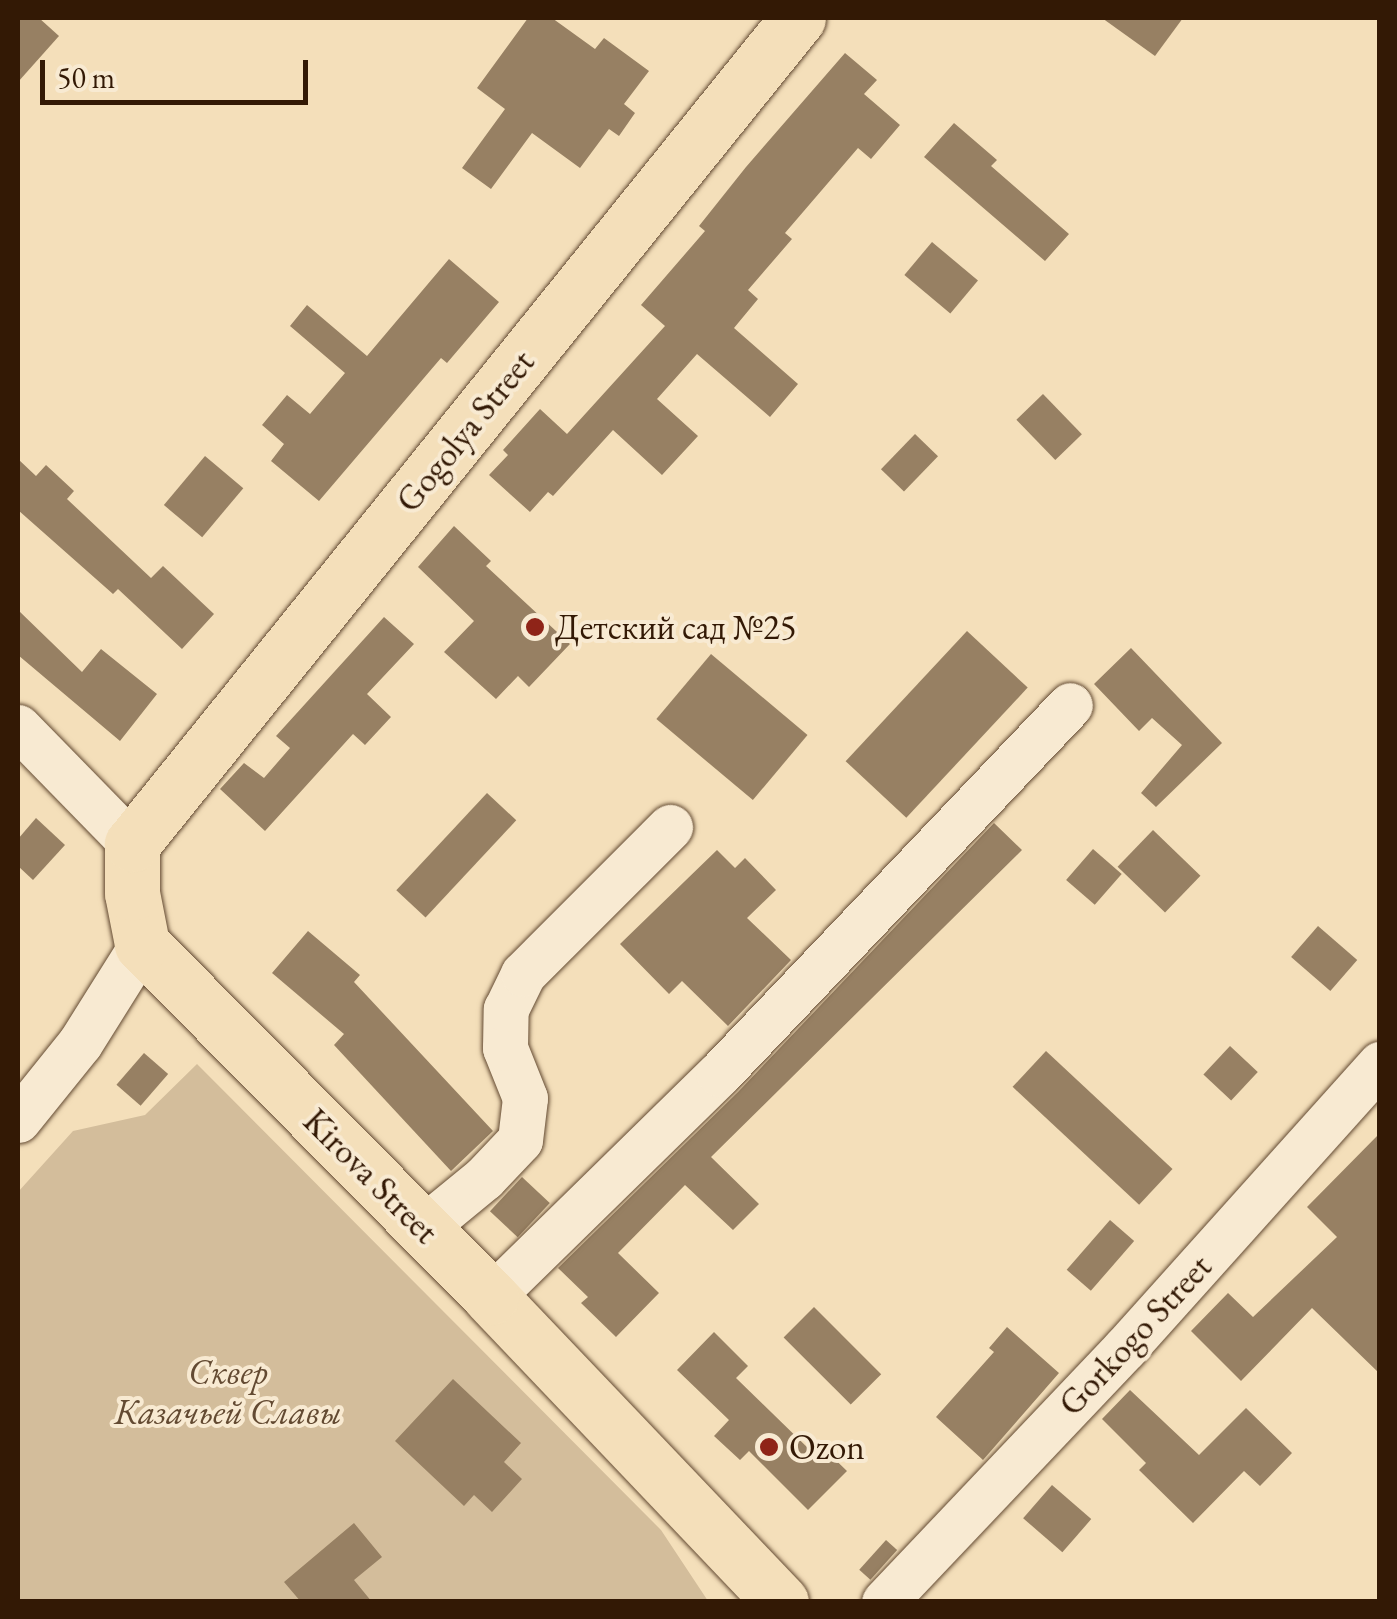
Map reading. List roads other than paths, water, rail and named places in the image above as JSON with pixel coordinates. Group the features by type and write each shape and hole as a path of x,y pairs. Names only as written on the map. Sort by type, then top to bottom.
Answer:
{"main road":[{"name":"Gogolya Street","path":"132,844 798,18"},
{"path":"132,844 132,893 142,944"},
{"name":"Kirova Street","path":"142,944 491,1297 781,1602"}],"street":[{"path":"491,1297 719,1074 1070,705"},
{"path":"18,728 132,844"},
{"path":"423,1228 484,1178 520,1140 525,1098 505,1048 506,1008 524,974 670,826"},
{"path":"18,1120 80,1044 142,944"},
{"name":"Gorkogo Street","path":"884,1602 1125,1348 1380,1064"}],"place":[{"name":"Детский сад №25","path":"535,627"},
{"name":"Ozon","path":"769,1447"}],"park label":[{"name":"Сквер Казачьей Славы","path":"228,1392"}]}
